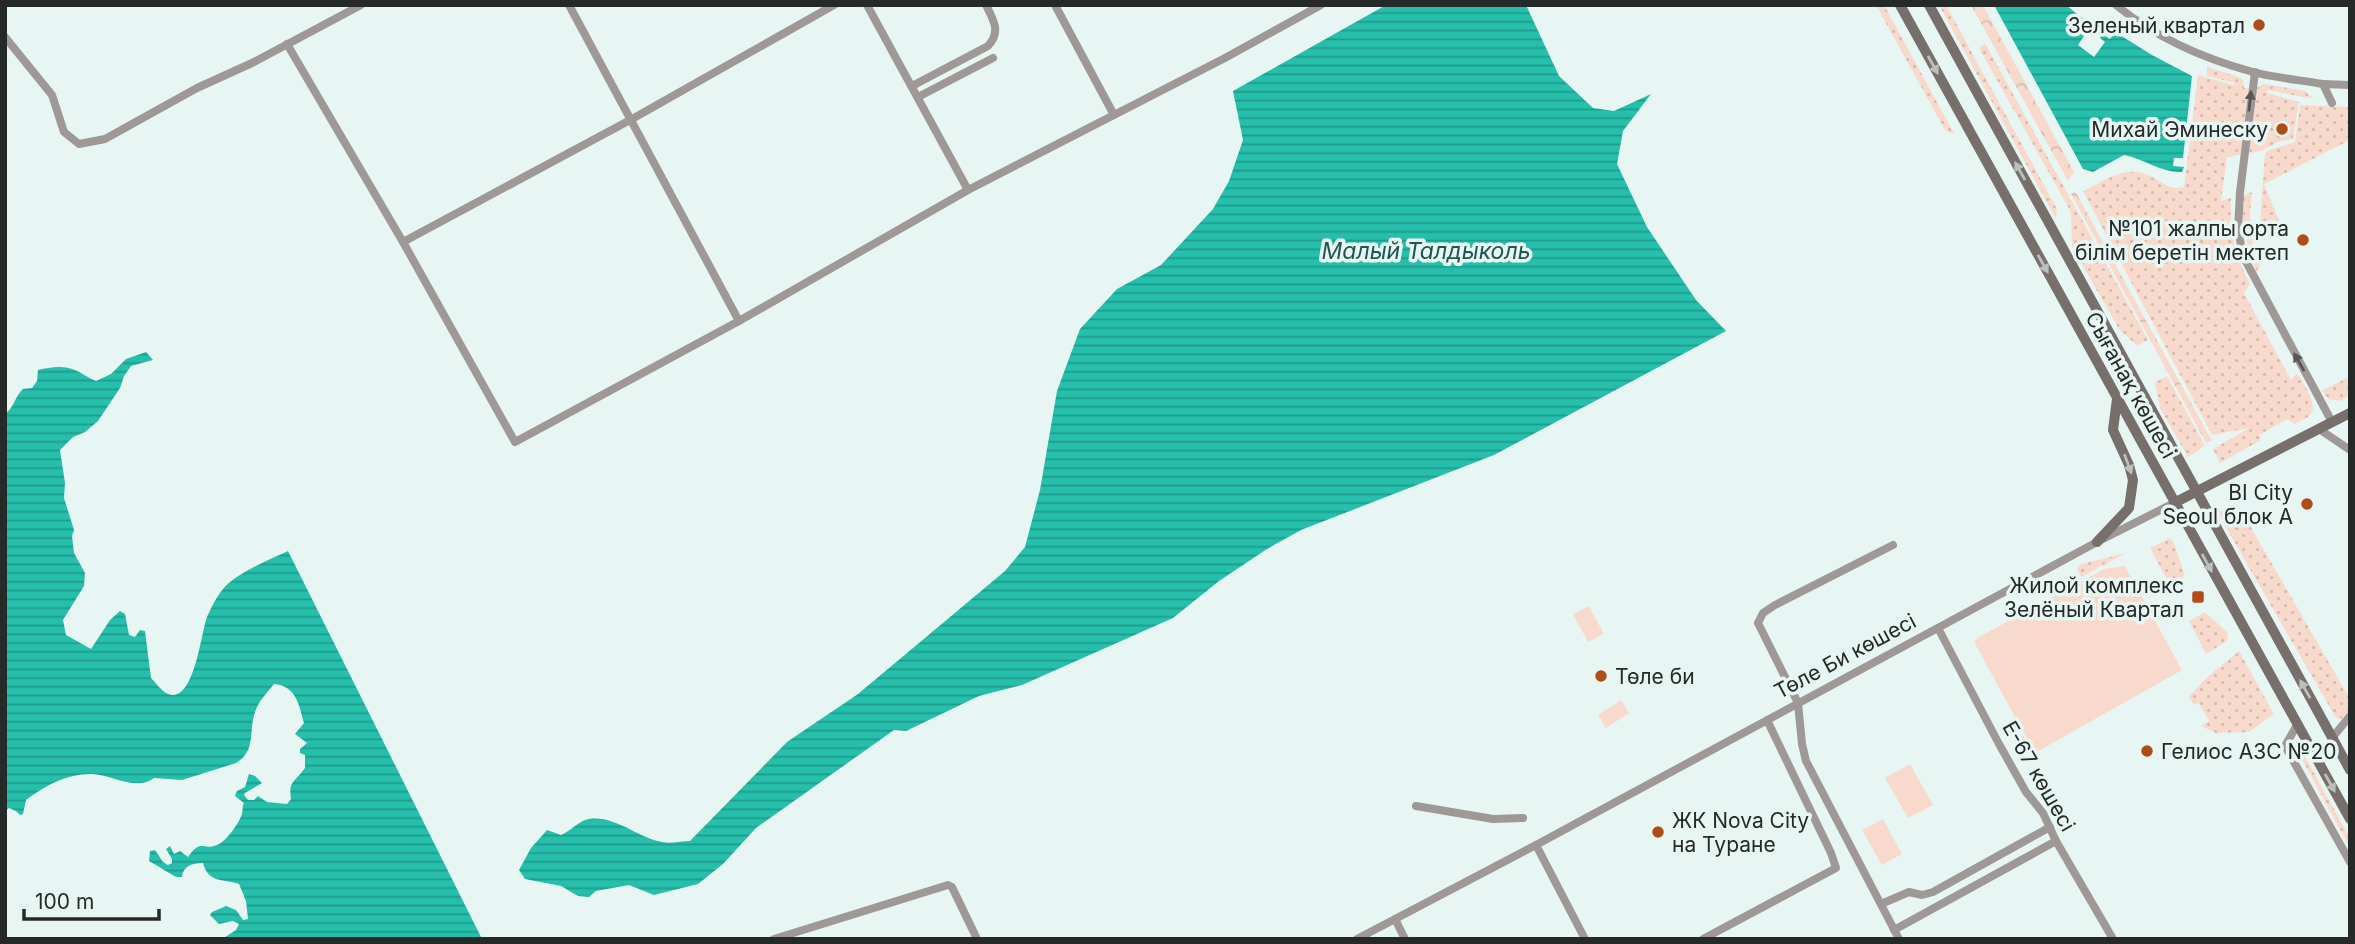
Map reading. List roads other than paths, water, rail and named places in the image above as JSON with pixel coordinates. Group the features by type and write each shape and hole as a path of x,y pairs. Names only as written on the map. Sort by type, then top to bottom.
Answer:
{"main road":[{"name":"Сығанақ көшесі","path":"1900,5 2350,820"},
{"name":"Сығанақ көшесі","path":"1928,5 2350,771"},
{"path":"2097,542 2129,508 2133,480 2113,430 2117,399"},
{"path":"2174,503 2350,413"}],"street":[{"path":"5,37 52,95 64,132 79,144 105,139 197,88 252,63 361,5"},
{"path":"569,5 739,321"},
{"path":"403,242 632,119 834,5"},
{"path":"867,5 968,190"},
{"path":"912,86 988,46 997,32 986,5"},
{"path":"1055,5 1114,115"},
{"path":"287,44 403,242 515,442 739,321 968,190 1225,58 1321,5"},
{"path":"2116,5 2152,30 2186,47 2255,72 2323,84 2350,85"},
{"path":"918,97 993,58"},
{"path":"2255,72 2240,192 2238,229 2243,256 2332,422"},
{"path":"2323,84 2332,103"},
{"path":"2314,431 2350,450"},
{"name":"Төле Би көшесі","path":"1357,939 2174,503"},
{"path":"1893,545 1775,605 1760,617 1758,623 1798,704 1802,744 1807,761 1899,939"},
{"name":"Е-67 көшесі","path":"1938,628 1998,744 2026,792 2043,813 2056,841 2113,939"},
{"path":"2332,738 2350,716"},
{"path":"1703,939 1836,868 1767,720"},
{"path":"2297,725 2285,746 2350,862"},
{"path":"1416,806 1493,819 1524,818"},
{"path":"1881,904 1909,892 1922,895 1933,892 2050,827"},
{"path":"1895,930 2056,841"},
{"path":"1536,845 1585,939"},
{"path":"774,939 942,886 952,887 977,939"},
{"path":"1395,919 1405,939"}],"water":[{"name":"Малый Талдыколь","path":"1386,5 1526,5 1559,76 1593,108 1614,111 1651,94 1623,131 1617,164 1647,227 1696,300 1726,331 1494,455 1301,530 1219,581 1173,618 1022,685 979,696 906,731 894,730 756,828 723,864 698,884 654,895 629,885 596,891 589,897 578,896 561,886 525,879 519,870 531,848 547,830 561,835 589,819 608,820 662,842 690,841 787,742 858,694 1005,571 1025,547 1040,490 1057,391 1080,329 1117,289 1161,265 1213,209 1229,181 1243,140 1233,91"},
{"path":"1994,5 2066,5 2098,31 2095,34 2088,30 2078,45 2094,57 2105,42 2100,38 2102,34 2110,39 2115,32 2192,76 2183,158 2174,158 2173,166 2184,167 2182,172 2167,170 2124,155 2093,172 2083,169"},
{"path":"146,352 153,360 131,366 98,421 85,432 73,437 60,450 65,483 64,498 74,530 74,553 85,573 84,586 63,620 66,635 91,649 110,620 120,611 125,614 129,635 135,637 140,630 145,631 151,678 166,693 176,695 190,680 207,617 221,592 244,572 288,551 482,939 222,939 236,930 239,924 233,921 219,924 210,915 212,912 226,906 236,910 243,920 248,919 246,901 239,884 213,877 203,863 189,866 182,877 176,877 149,861 150,851 155,850 168,865 172,863 166,849 170,846 174,854 180,851 188,857 199,846 217,845 224,840 242,814 244,803 235,796 237,791 245,787 249,774 262,783 245,793 248,800 254,800 258,796 267,802 287,804 291,799 291,785 305,768 305,755 300,753 300,749 307,743 295,734 304,723 296,698 282,686 274,684 263,697 255,712 247,752 236,763 182,780 154,778 147,782 131,783 91,774 73,776 48,786 26,800 23,814 20,815 9,808 5,811 5,414 23,389 32,388 37,381 38,370 66,367 96,381 111,374 126,359"}],"place":[{"name":"Зеленый квартал","path":"2259,25"},
{"name":"Михай Эминеску","path":"2282,129"},
{"name":"№101 жалпы орта білім беретін мектеп","path":"2303,240"},
{"name":"BI City Seoul блок A","path":"2307,504"},
{"name":"Жилой комплекс Зелёный Квартал","path":"2198,597"},
{"name":"Төле би","path":"1601,676"},
{"name":"Гелиос АЗС №20","path":"2147,751"},
{"name":"ЖК Nova City на Туране","path":"1658,832"}]}
